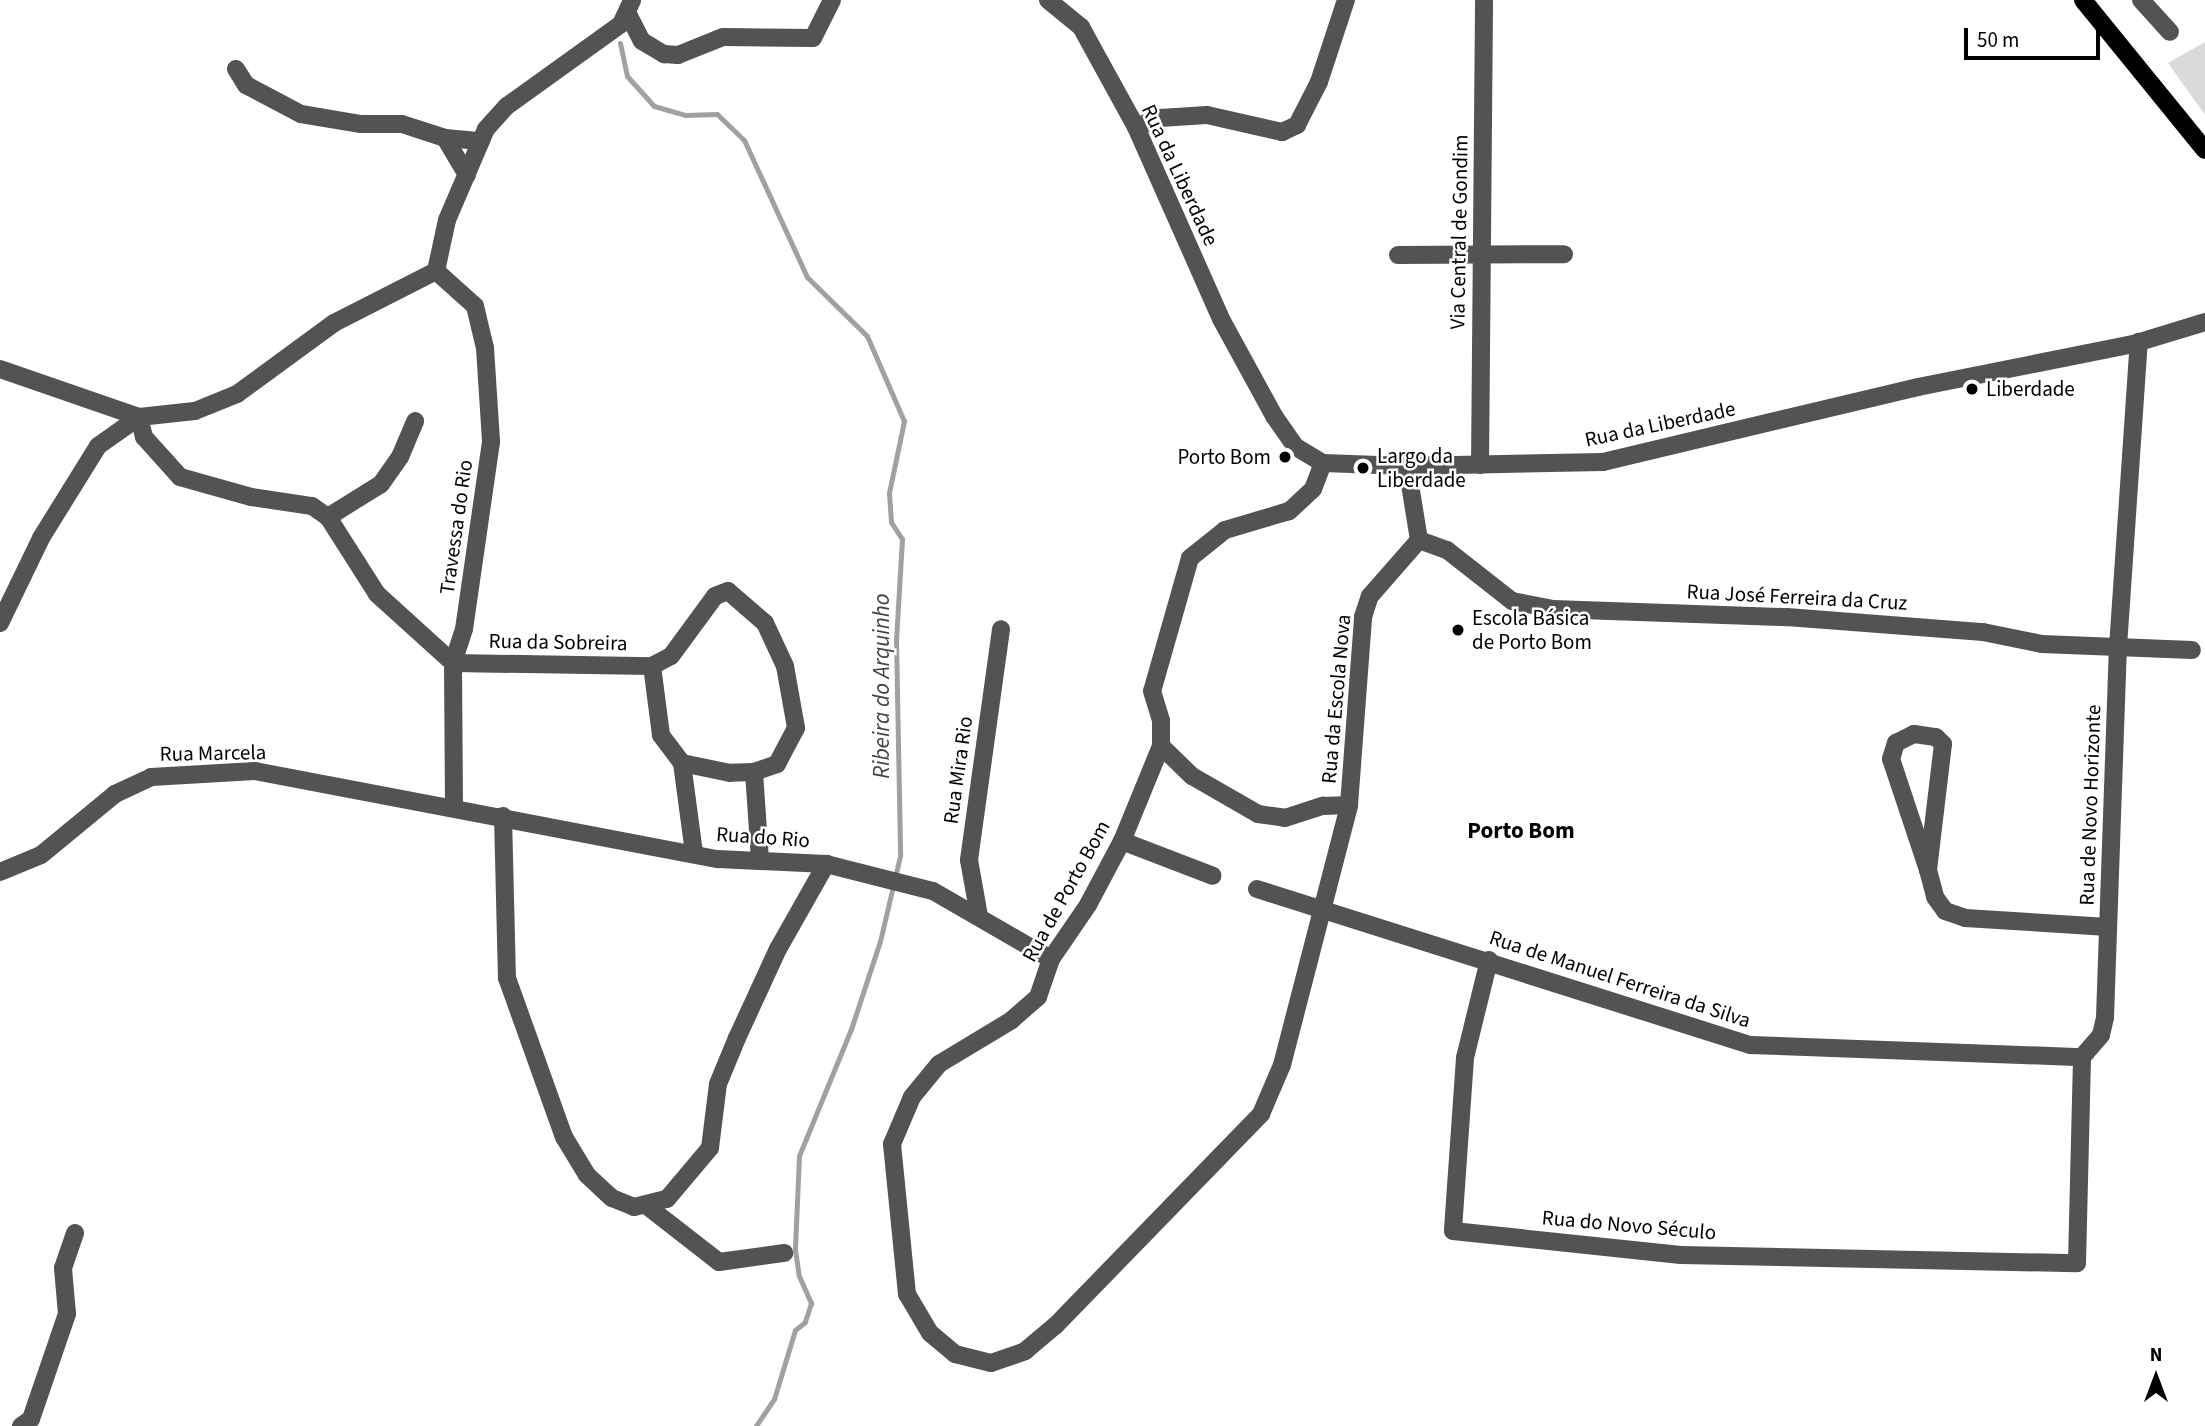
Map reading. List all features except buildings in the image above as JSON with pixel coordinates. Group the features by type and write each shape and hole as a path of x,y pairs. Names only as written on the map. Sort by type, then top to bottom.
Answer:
{"main road":[{"path":"2083,0 2205,150"}],"street":[{"path":"0,369 139,417 195,411 237,394 334,323 436,271 447,220 481,141 507,106 630,7 642,41 664,54 678,55 723,37 813,38 832,0"},
{"name":"Rua da Liberdade","path":"1048,0 1081,27 1136,127 1221,320 1274,416 1296,447 1323,463 1408,466 1603,462 1918,387 2139,342 2205,322"},
{"path":"1136,127 1160,118 1207,115 1282,132 1297,125 1319,82 1346,0"},
{"name":"Via Central de Gondim","path":"1480,465 1484,0"},
{"path":"2141,0 2170,32"},
{"path":"236,69 246,85 301,114 422,128 445,138 481,141"},
{"path":"445,138 467,175"},
{"path":"1398,255 1564,254"},
{"name":"Travessa do Rio","path":"436,271 475,306 485,348 491,442 464,629 453,663 454,807"},
{"name":"Rua de Novo Horizonte","path":"2082,1057 2101,1035 2105,1017 2118,647 2139,342"},
{"path":"139,417 144,438 180,477 251,497 312,506 328,517 377,594 453,663"},
{"path":"0,623 41,538 98,446 139,417"},
{"path":"328,517 381,484 400,457 415,421"},
{"name":"Rua de Porto Bom","path":"1319,909 1282,1065 1261,1114 1055,1326 1025,1350 990,1363 955,1354 930,1333 906,1294 892,1143 912,1097 939,1064 1012,1020 1038,997 1051,959 1088,905 1122,841 1161,746 1161,721 1152,691 1190,558 1225,530 1289,511 1313,489 1323,463"},
{"path":"1408,466 1419,540"},
{"name":"Rua José Ferreira da Cruz","path":"1419,540 1447,550 1511,601 1553,608 1787,617 1983,632 2042,644 2192,650"},
{"name":"Rua da Escola Nova","path":"1319,909 1349,805 1363,617 1370,596 1419,540"},
{"path":"652,666 671,656 715,596 727,591 765,623 785,666 796,728 777,764 754,772 682,763 694,853"},
{"name":"Rua Mira Rio","path":"979,916 969,860 1001,629"},
{"name":"Rua da Sobreira","path":"453,663 652,666 661,735 682,763"},
{"path":"1928,870 1943,744 1936,737 1914,734 1896,743 1891,758 1935,897 1945,911 1965,918 2108,927"},
{"path":"1161,746 1192,776 1258,814 1285,818 1349,805"},
{"name":"Rua Marcela","path":"0,873 41,855 115,794 151,777 255,772 454,807"},
{"path":"754,772 760,859"},
{"name":"Rua do Rio","path":"454,807 718,859 826,864 906,884 933,891 1051,959"},
{"path":"503,816 507,978 564,1137 587,1175 612,1198 634,1207 667,1199 710,1148 718,1084 778,949 826,864"},
{"path":"1122,841 1213,876"},
{"name":"Rua de Manuel Ferreira da Silva","path":"1257,890 1489,960 1750,1045 2082,1057"},
{"name":"Rua do Novo Século","path":"1489,960 1465,1058 1453,1231 1681,1255 2077,1263 2082,1057"},
{"path":"647,1206 719,1262 785,1253"},
{"path":"21,1426 31,1419 67,1314 63,1268 75,1233"}],"shaded area":[{"path":"2205,42 2205,115 2168,63"}],"waterway":[{"name":"Ribeira do Arquinho","path":"620,43 627,76 654,106 685,115 717,114 744,140 807,277 867,336 904,421 889,493 891,522 902,539 896,639 900,856 880,941 851,1029 799,1156 795,1249 799,1276 811,1303 805,1322 795,1330 774,1399 756,1426"}],"place":[{"name":"Liberdade","path":"1972,389"},
{"name":"Porto Bom","path":"1285,457"},
{"name":"Largo da Liberdade","path":"1363,468"},
{"name":"Escola Básica de Porto Bom","path":"1458,630"}],"district":[{"name":"Porto Bom","path":"1521,831"}]}
